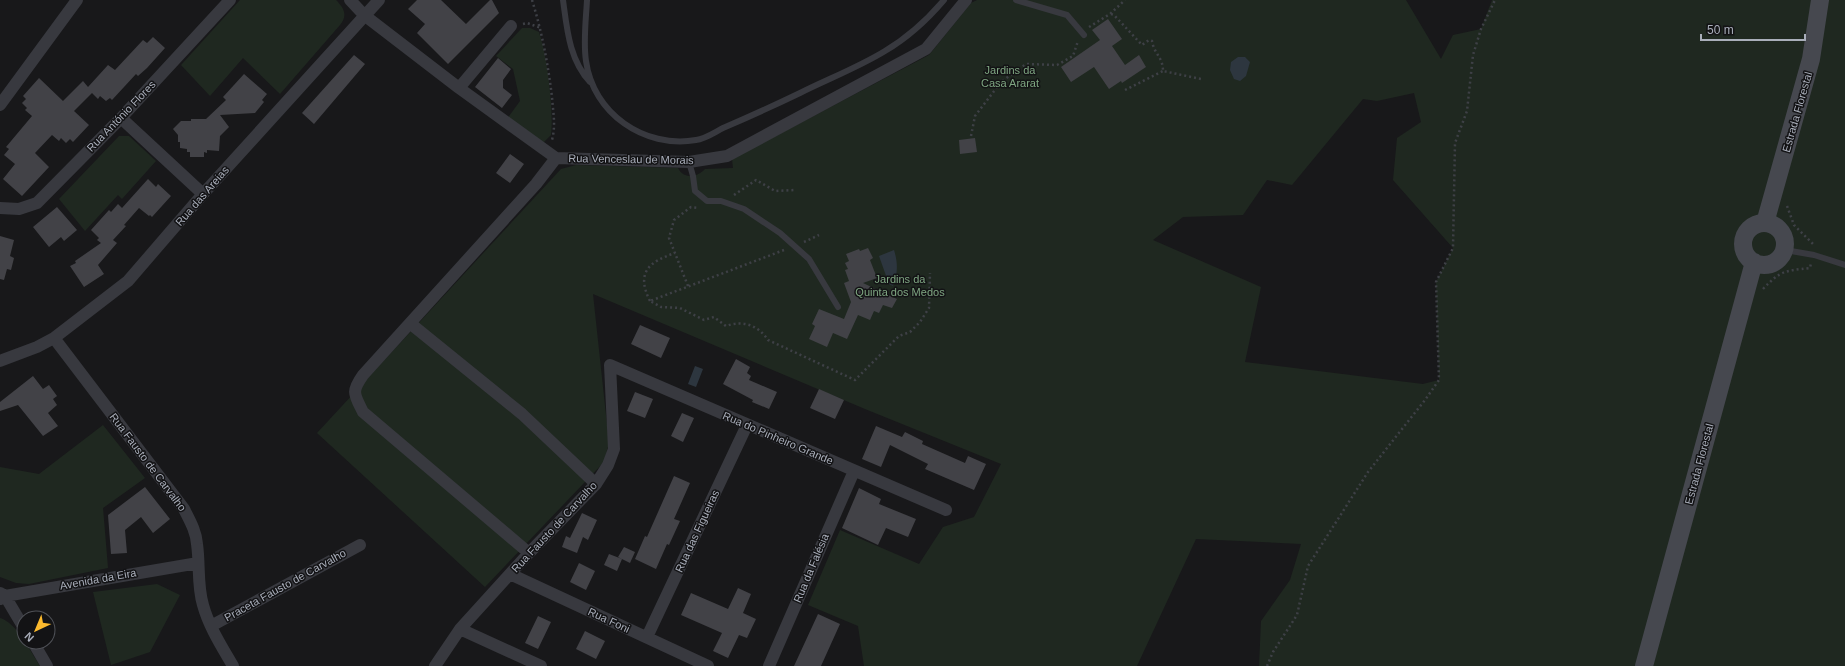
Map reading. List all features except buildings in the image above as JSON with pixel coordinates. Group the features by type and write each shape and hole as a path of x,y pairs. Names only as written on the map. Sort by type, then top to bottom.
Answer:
{"main road":[{"name":"Estrada Florestal","path":"1766,223 1810,65 1817,29 1820,0"},
{"path":"1766,223 1775,226 1782,232 1785,241 1784,250 1778,260 1772,263 1766,265 1754,262 1746,254 1743,243 1746,233 1754,225 1766,223"},
{"name":"Estrada Florestal","path":"1644,666 1754,262"}],"street":[{"path":"0,105 77,0"},
{"name":"Rua António Flores","path":"0,208 19,209 37,203 120,118 230,0"},
{"path":"350,0 364,15 459,88 552,155 536,184 411,324 363,375 355,387 356,397 363,412 529,553"},
{"name":"Rua das Areias","path":"0,361 38,347 54,338 128,281 203,194 379,0"},
{"name":"Rua Venceslau de Morais","path":"552,155 689,162 727,156 926,49 966,0"},
{"path":"459,88 511,26"},
{"path":"120,118 203,194"},
{"path":"411,324 522,414 596,484"},
{"name":"Rua Fausto de Carvalho","path":"54,338 184,509 193,527 197,544 198,584 203,606 211,626 233,666"},
{"name":"Rua Fausto de Carvalho","path":"434,666 460,628 529,553 596,484 608,465 614,449 610,365"},
{"name":"Rua do Pinheiro Grande","path":"610,365 946,510"},
{"name":"Rua das Figueiras","path":"646,637 747,425"},
{"name":"Rua da Falésia","path":"769,666 854,471"},
{"name":"Praceta Fausto de Carvalho","path":"211,626 360,545"},
{"name":"Avenida da Eira","path":"2,596 198,563"},
{"name":"Rua Foni","path":"510,574 708,666"},
{"path":"2,596 16,616"},
{"path":"460,628 541,666"},
{"path":"38,650 47,666"}],"lane":[{"path":"563,0 570,48 583,74 592,84"},
{"path":"587,0 586,60 592,84 599,98 609,112 625,124 644,135 670,141 696,140 756,114 885,51 929,18 944,0"},
{"path":"1016,0 1066,15 1082,33"},
{"path":"689,162 695,191 707,201 720,201 744,209 780,233 809,259 838,307"},
{"path":"1784,250 1814,255 1845,265"}],"path":[{"path":"532,0 541,28 549,69 555,129 552,155"},
{"path":"971,136 976,116 1001,82 1026,64 1057,65 1073,56 1082,33 1110,14 1125,0"},
{"path":"1268,666 1273,652 1297,614 1308,566 1368,472 1439,380 1436,282 1453,248 1455,143 1468,112 1473,55 1481,29 1495,0"},
{"path":"1110,14 1114,15 1142,45 1149,40 1152,41 1153,49 1162,60 1163,71"},
{"path":"511,26 527,22 541,28"},
{"path":"1125,90 1163,71 1201,78"},
{"path":"688,286 669,238 674,220 691,207 706,210 720,201 745,189 750,183 756,180 775,191 795,190"},
{"path":"650,300 794,246 819,235"},
{"path":"675,253 653,263 646,272 643,280 644,288 650,300 661,306 680,308 704,320 714,318 726,326 735,323 750,325 761,330 768,340 856,380 900,336 910,332 920,322 929,308 930,272"}],"green space":[{"path":"240,0 336,0 343,9 344,18 340,25 280,94 243,58 210,96 181,65"},
{"path":"977,0 1406,0 1441,59 1453,35 1481,29 1492,0 1845,0 1845,666 1259,666 1261,621 1290,580 1301,544 1196,539 1137,666 864,666 858,626 808,605 840,530 919,564 943,527 974,517 1001,464 865,409 593,294 609,443 604,462 485,587 317,433 561,169 576,165 678,168 687,176 691,176 699,174 705,169 733,168 732,159 929,55 971,3","holes":["1414,93 1421,122 1397,138 1393,180 1453,248 1436,282 1439,380 1423,384 1245,362 1261,287 1153,240 1183,217 1243,215 1267,180 1292,185 1363,99 1377,101"]},
{"path":"522,28 530,28 539,32 545,54 551,98 552,125 551,135 544,142 538,141 507,119 520,101 513,69 496,56"},
{"path":"119,136 129,136 156,161 122,199 118,195 85,231 59,199"},
{"path":"103,425 145,478 103,508 108,568 29,584 16,583 0,577 0,467 39,474"},
{"path":"157,584 180,595 150,652 111,665 93,592"},
{"path":"0,618 12,625 16,630 16,650 30,650 40,666 0,666"}],"shaded area":[{"path":"1238,57 1245,57 1250,62 1246,76 1240,81 1234,79 1230,70 1231,62"},
{"path":"894,250 897,268 893,286 889,284 879,256"},
{"path":"695,366 703,369 696,387 688,384"}],"park label":[{"name":"Jardins da Casa Ararat","path":"1010,76"},
{"name":"Jardins da Quinta dos Medos","path":"900,285"}]}
